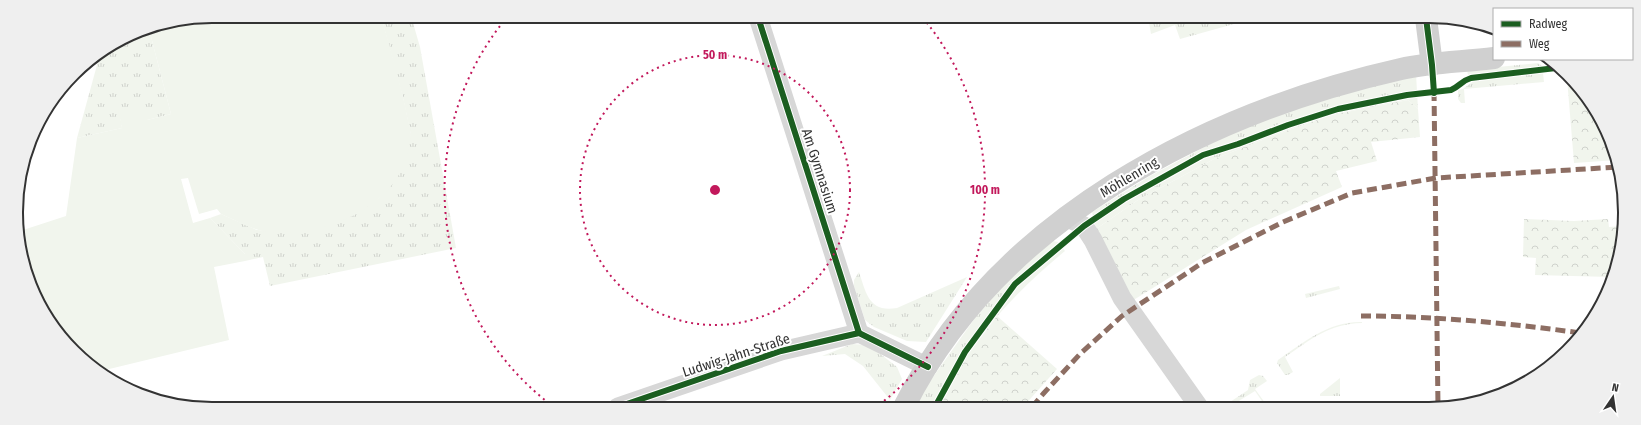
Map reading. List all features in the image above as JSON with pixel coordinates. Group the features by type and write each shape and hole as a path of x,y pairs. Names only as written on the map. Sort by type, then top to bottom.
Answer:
{"main road":[{"path":"1427,23 1432,65"},
{"name":"Möhlenring","path":"907,402 950,334 985,291 1017,259 1066,217 1151,163 1180,147 1230,124 1318,92 1402,69 1493,58"}],"street":[{"name":"Am Gymnasium","path":"760,23 859,333"},
{"path":"1066,217 1080,242 1104,278 1122,298 1195,402"},
{"path":"859,333 928,367"},
{"name":"Ludwig-Jahn-Straße","path":"633,402 781,351 859,333"}],"green space":[{"path":"200,23 383,23 411,131 411,139 407,155 399,174 387,191 371,205 352,216 311,230 269,232 245,225 221,214 217,209 199,214 188,178 181,179 193,223 210,218 245,254 245,261 214,267 229,340 107,370 88,355 70,337 48,307 37,285 29,262 24,230 66,216 77,138 122,128 118,109 143,104 147,120 171,114 150,34 163,29"},
{"path":"383,23 413,23 420,47 456,248 270,286 263,257 245,261 245,254 210,218 221,214 257,230 293,232 354,215 379,198 411,135 403,98"},
{"path":"1149,23 1237,23 1180,39 1175,25 1151,34"},
{"path":"150,34 171,114 147,120 119,109 122,128 77,138 98,61 118,48"},
{"path":"1538,63 1542,66 1468,75 1467,70"},
{"path":"1543,73 1544,82 1464,89 1465,103 1461,103 1458,99 1458,90 1463,89 1475,80"},
{"path":"1416,74 1418,109 1408,100 1331,115 1278,134 1214,159 1138,200 1096,229 1092,212 1150,176 1229,134 1320,98"},
{"path":"1568,85 1579,97 1593,118 1604,140 1611,160 1574,163"},
{"path":"1408,100 1418,109 1420,137 1371,142 1377,161 1336,171 1342,187 1246,230 1132,301 1096,229 1138,200 1214,159 1331,115"},
{"path":"1524,219 1574,221 1608,219 1609,227 1618,226 1612,262 1607,277 1535,275 1536,258 1523,257"},
{"path":"1053,241 1058,242 1065,251 1036,276 997,316 959,366 941,402 917,402 921,394 975,318 1010,277"},
{"path":"859,272 870,300 880,307 888,309 897,308 967,277 926,342 907,341 874,327 865,320 854,286 854,280"},
{"path":"1339,286 1340,289 1306,298 1305,294"},
{"path":"997,316 1057,369 1027,402 941,402 962,362"},
{"path":"1362,322 1330,329 1285,357 1293,372 1288,375 1285,375 1277,363 1278,360 1297,346 1317,334 1339,325"},
{"path":"852,344 869,345 897,367 902,379 890,400 863,366 845,354 822,356"},
{"path":"1259,375 1263,376 1267,381 1255,389 1264,402 1263,402 1255,391 1237,402 1230,402 1248,390 1250,380"},
{"path":"1340,378 1340,396 1320,396 1320,394"}],"marked path":[{"path":"1434,91 1438,402"},
{"path":"1036,402 1080,354 1122,316 1202,263 1283,222 1352,193 1436,178 1613,167"},
{"path":"1361,316 1416,317 1471,321 1575,332"}],"cycle path":[{"path":"760,23 859,333"},
{"path":"1427,23 1434,93"},
{"path":"938,402 965,352 1015,284 1084,226 1124,199 1203,155 1338,109 1407,95 1451,90 1471,78 1551,69"},
{"path":"633,402 781,351 859,333 928,367"}]}
